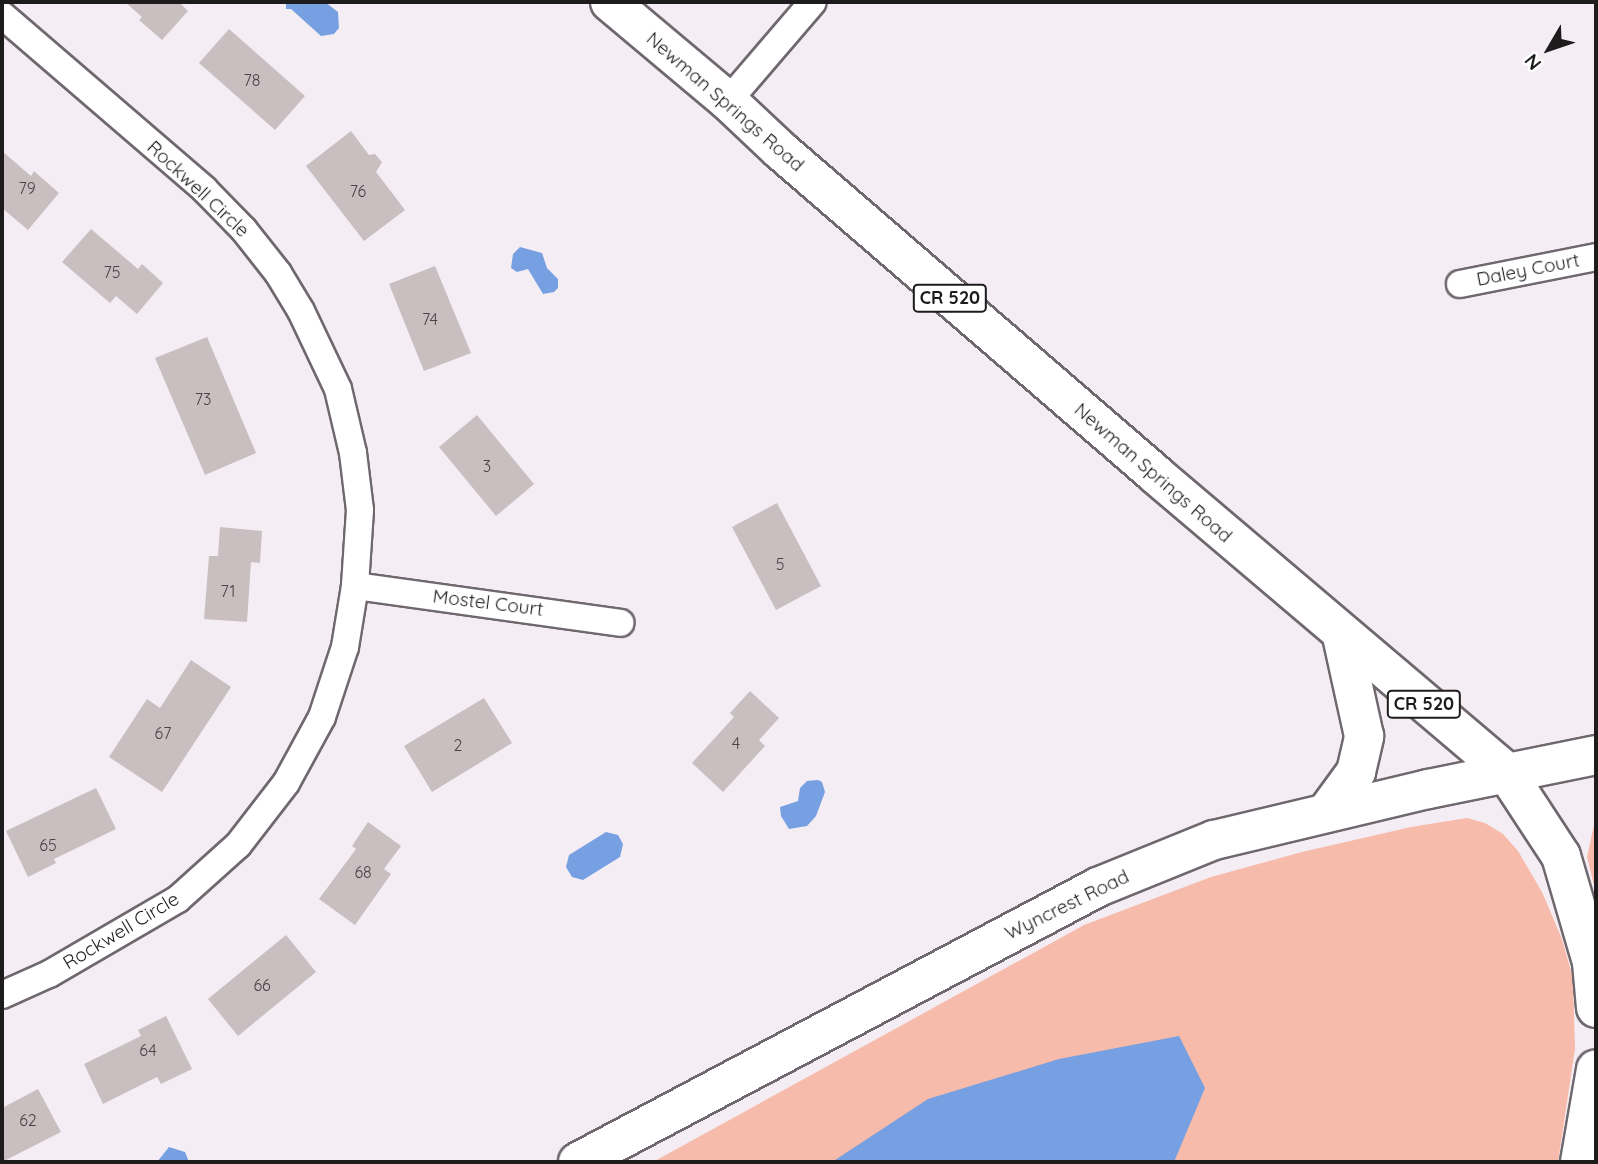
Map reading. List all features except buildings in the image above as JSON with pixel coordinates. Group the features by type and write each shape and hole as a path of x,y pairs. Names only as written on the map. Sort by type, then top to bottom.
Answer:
{"main road":[{"name":"Newman Springs Road","path":"610,2 728,101 780,150 1342,636 1506,772 1562,856 1592,962 1596,1008"},
{"path":"1326,813 1356,772 1364,736 1342,636"},
{"name":"Wyncrest Road","path":"578,1162 1098,887 1213,840 1506,772 1596,755"},
{"path":"1580,1162 1596,1069"}],"street":[{"path":"728,101 813,2"},
{"name":"Rockwell Circle","path":"2,15 207,192 244,230 278,273 326,360 345,414 360,510 355,586 345,647 322,717 286,783 238,845 206,876 154,916 2,995"},
{"name":"Daley Court","path":"1460,284 1596,257"},
{"name":"Mostel Court","path":"355,586 620,623"}],"shaded area":[{"path":"1596,816 1596,893 1587,857"},
{"path":"1467,818 1485,823 1503,834 1518,851 1542,892 1562,939 1573,978 1575,1049 1558,1162 653,1162 1084,925 1211,877 1302,852 1411,827"}],"water":[{"path":"286,2 325,2 338,12 339,28 334,34 321,36 291,9 286,9"},
{"path":"520,247 542,253 547,268 558,279 558,288 554,292 543,294 528,269 517,272 511,268 513,254"},
{"path":"807,781 822,782 825,792 816,816 807,826 789,829 781,816 780,807 798,801 800,788"},
{"path":"606,832 618,835 623,844 620,857 583,880 572,877 566,867 569,855"},
{"path":"1179,1036 1205,1088 1174,1162 832,1162 928,1099 1059,1059"},
{"path":"169,1147 185,1152 189,1162 157,1162"}]}
